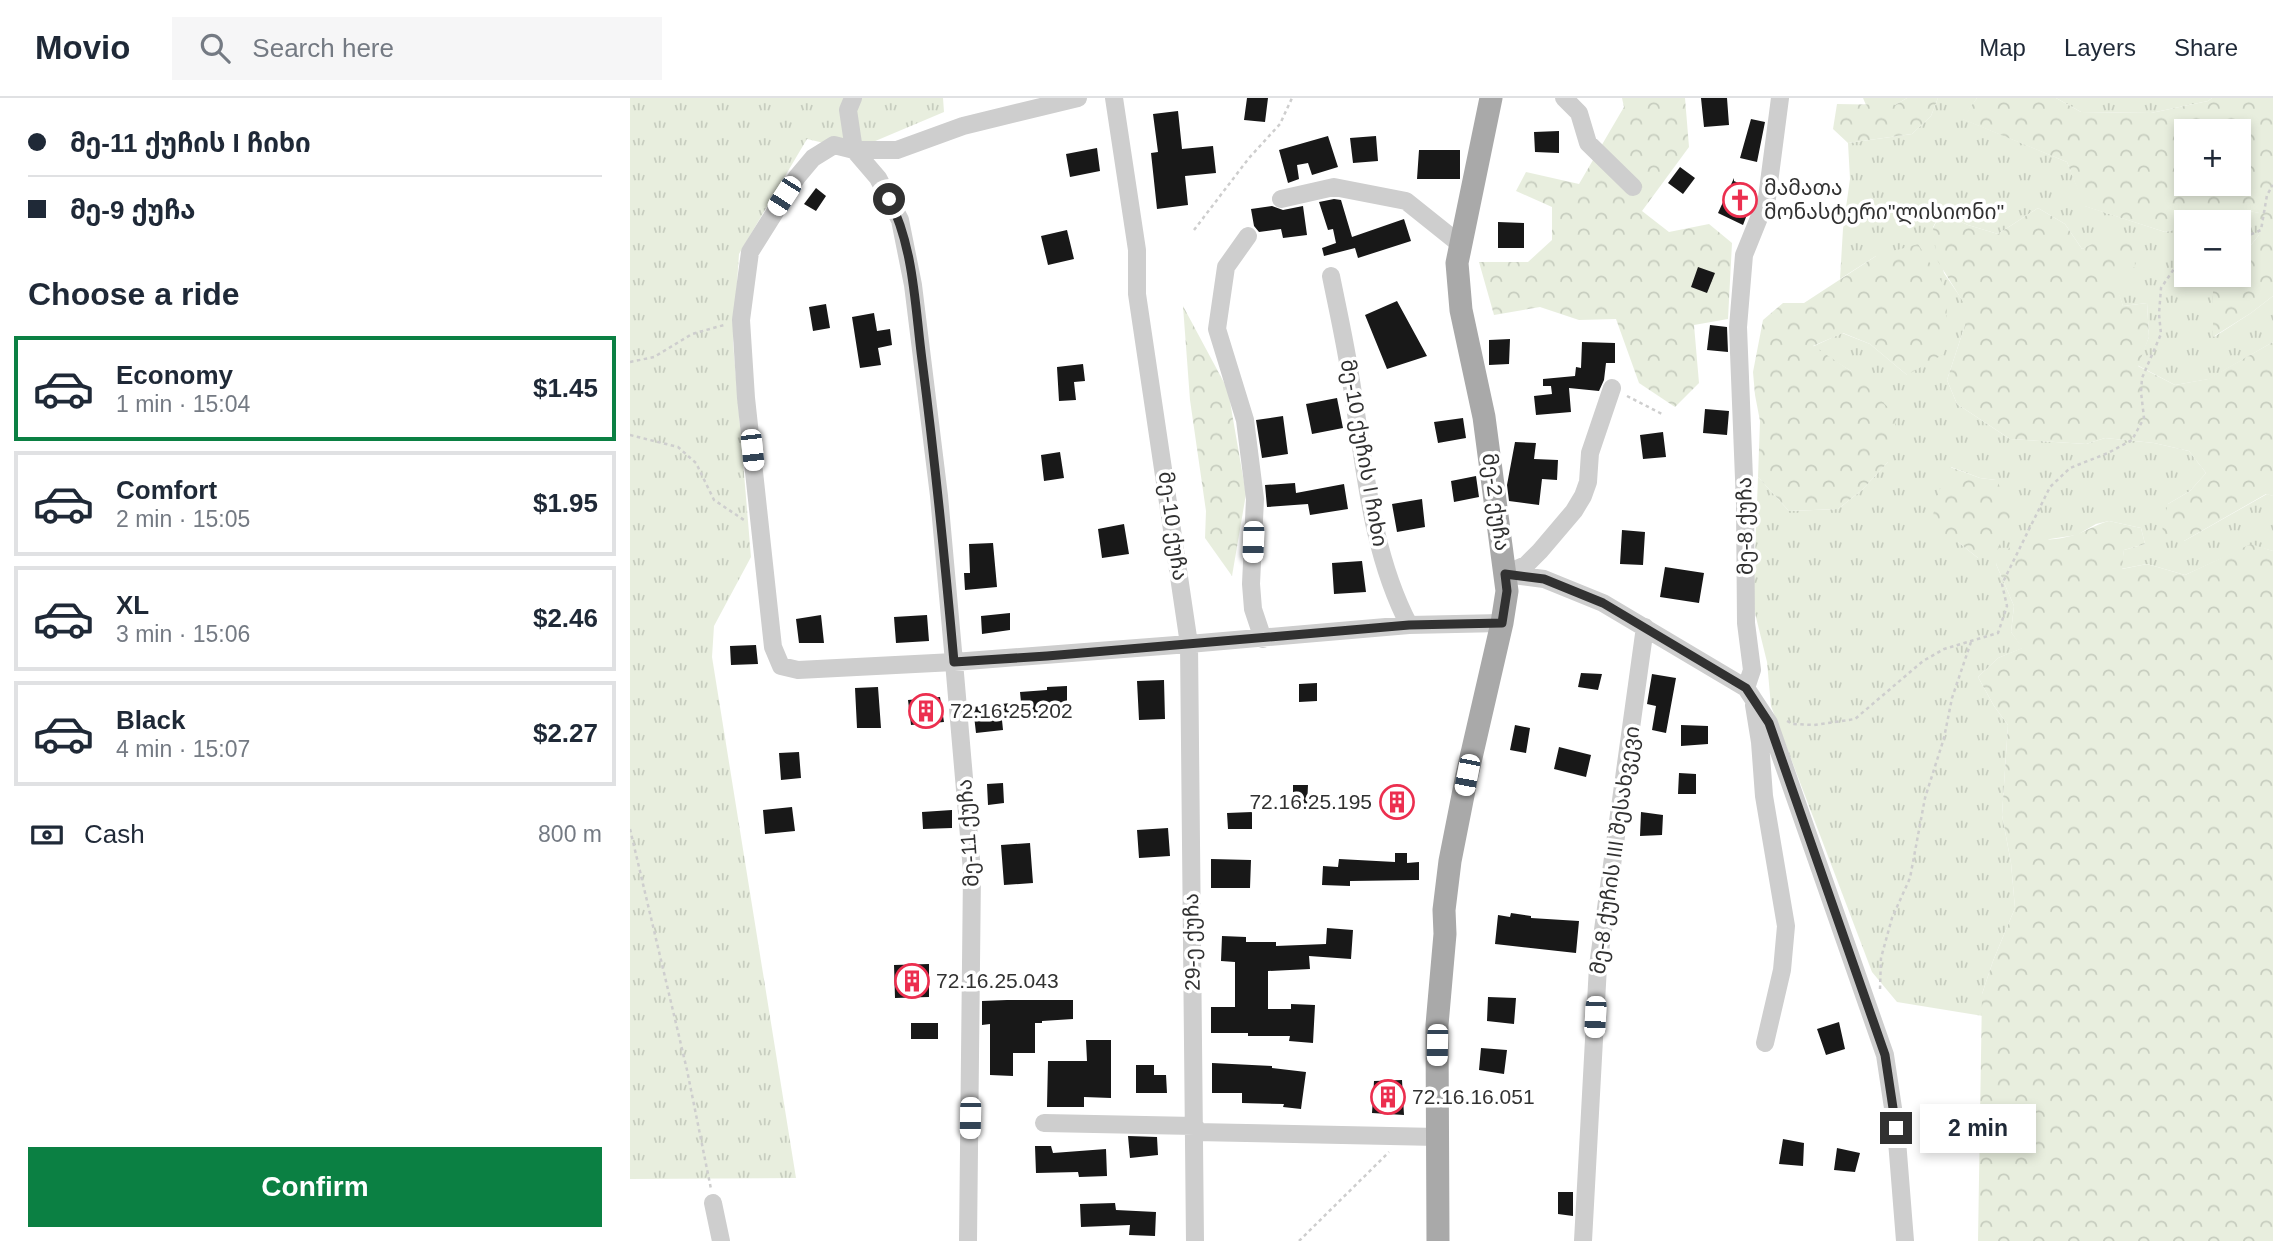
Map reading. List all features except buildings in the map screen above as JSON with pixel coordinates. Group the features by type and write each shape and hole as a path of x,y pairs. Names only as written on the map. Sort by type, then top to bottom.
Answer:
{"main road":[{"name":"მე-2 ქუჩა","path":"1438,1241 1437,1025 1445,933 1444,910 1450,861 1507,591 1484,416 1461,310 1457,263 1491,98"}],"street":[{"path":"853,98 848,110 854,150"},
{"path":"1078,98 963,126 897,150 854,150 834,145 813,158 796,177 750,252 741,320 746,398 773,647 781,666 798,670 954,662 1263,639 1409,625 1502,623"},
{"name":"მე-10 ქუჩა","path":"1114,98 1137,250 1137,294 1189,644"},
{"path":"1564,98 1579,113 1588,143 1633,187"},
{"name":"მე-8 ქუჩა","path":"1765,1043 1781,979 1786,926 1764,796 1746,623 1745,504 1738,327 1744,255 1767,198 1780,98"},
{"name":"მე-11 ქუჩა","path":"854,150 878,178 900,220 912,285 939,496 972,871 968,1241"},
{"path":"1281,199 1334,187 1406,201 1461,245"},
{"path":"1248,236 1226,267 1217,329 1245,420 1255,499 1251,584 1253,609 1263,639"},
{"name":"მე-10 ქუჩის I ჩიხი","path":"1332,276 1368,496 1395,598 1409,625"},
{"path":"1505,574 1526,565 1574,511 1583,496 1588,482 1590,453 1612,388"},
{"path":"1505,574 1544,579 1603,603 1645,627 1753,698 1769,723 1885,1055 1896,1128 1905,1241"},
{"name":"მე-8 ქუჩის III შესახვევი","path":"1583,1241 1598,965 1645,627"},
{"name":"29-ე ქუჩა","path":"1189,644 1195,1241"},
{"path":"1044,1123 1438,1137"},
{"path":"713,1203 721,1241"}],"path":[{"path":"1194,230 1249,158 1280,124 1292,98"},
{"path":"2251,234 2261,230 2267,195 2273,185"},
{"path":"1753,698 1793,724 1814,725 1855,719 1923,660 1944,649 1997,633 2007,606 2002,584 2050,488 2070,468 2132,440 2144,418 2142,378 2161,334 2161,288 2174,269"},
{"path":"630,362 654,357 692,334 741,320"},
{"path":"1612,388 1664,415"},
{"path":"630,435 678,447 696,463 714,500 748,523"},
{"path":"1879,994 1881,958 1892,918 1910,878 1924,798 1971,642"},
{"path":"630,829 687,1070 713,1203"},
{"path":"1299,1241 1394,1147"}],"green space":[{"path":"630,98 943,98 944,112 854,150 807,139 739,254 733,342 751,557 714,626 712,657 796,1178 630,1179"},
{"path":"1622,98 1685,98 1689,147 1642,211 1669,232 1709,224 1732,243 1728,319 1694,325 1699,383 1675,407 1639,383 1616,319 1579,320 1540,307 1494,315 1479,262 1528,262 1552,240 1552,207 1516,191 1526,172 1579,184 1624,107"},
{"path":"1863,98 1907,98 1895,105 1866,105"},
{"path":"1907,98 1938,98 1931,116 1912,134 1848,143 1833,129 1837,104 1895,105"},
{"path":"1938,98 1977,98 1963,119 2067,162 2085,206 2165,232 2174,230 2174,287 2241,287 2214,337 2273,296 2273,342 2209,379 2175,385 2137,365 2149,337 2147,303 2123,306 2100,241 2082,249 2065,224 2038,208 1998,234 1941,213 1933,227 1944,273 1965,304 1965,325 1947,380 1957,404 2010,439 2086,444 2105,438 2154,443 2189,451 2206,473 2190,491 2168,504 2184,541 2267,494 2273,496 2273,551 2251,545 2185,575 2147,564 2121,569 2124,550 2145,544 2141,528 2109,521 2096,524 2077,535 2050,539 1996,564 2014,606 2011,632 2023,648 1998,658 1978,677 2008,725 2002,815 2011,863 2015,908 1982,994 1983,1016 1897,1002 1872,972 1771,706 1767,662 1753,605 1758,477 1789,511 1838,509 1862,490 1888,462 1851,371 1812,347 1842,333 1870,344 1907,375 1876,256 1840,279 1850,179 1848,143 1912,134 1931,116","holes":["1951,467 1980,478 1996,480 1978,558 1958,542"]},
{"path":"1977,98 2056,98 2081,112 2151,113 2212,98 2273,98 2273,296 2213,337 2213,290 2219,287 2251,287 2251,245 2259,235 2259,213 2251,210 2174,210 2174,230 2165,232 2084,206 2067,162 1962,119"},
{"path":"2056,98 2212,98 2151,113 2081,112"},
{"path":"2038,208 2065,224 2082,249 2100,240 2134,241 2135,267 2114,277 2123,306 2147,303 2149,337 2138,366 2175,385 2208,379 2273,342 2273,496 2266,494 2184,541 2164,539 2162,525 2168,504 2190,491 2206,473 2189,451 2154,443 2105,438 2086,444 2010,439 1957,404 1947,380 1965,325 1965,305 1937,260 1933,228 1941,213 1998,234"},
{"path":"2251,211 2259,213 2259,235 2251,245"},
{"path":"1918,244 1948,292 1944,354 1907,375 1870,344 1843,333 1813,346 1851,371 1897,416 1888,462 1862,490 1838,509 1789,511 1758,477 1760,421 1753,372 1763,320 1783,303 1804,303 1876,256"},
{"path":"1183,306 1228,390 1246,494 1232,576 1205,538 1206,511 1190,400"},
{"path":"1950,467 1980,478 1996,480 2013,508 1997,552 1978,558 1958,542 1928,535 1939,491"},
{"path":"2109,521 2141,528 2145,544 2124,550 2122,569 2147,564 2185,575 2251,544 2273,551 2273,1241 1978,1241 1982,994 2015,908 2011,863 2002,815 2008,725 1978,677 1998,658 2022,648 2011,632 2014,606 1996,564 2015,541 2062,538"}],"place":[{"name":"მამათა მონასტერი\"ლისიონი\"","path":"1740,200"},
{"name":"72.16.25.202","path":"926,711"},
{"name":"72.16.25.195","path":"1397,802"},
{"name":"72.16.25.043","path":"912,981"},
{"name":"72.16.16.051","path":"1388,1097"}],"route":[{"path":"889,199 900,220 912,285 939,496 954,662 1263,639 1409,625 1502,623 1507,591 1505,574 1544,579 1603,603 1746,688 1769,723 1885,1055 1896,1128"}]}
